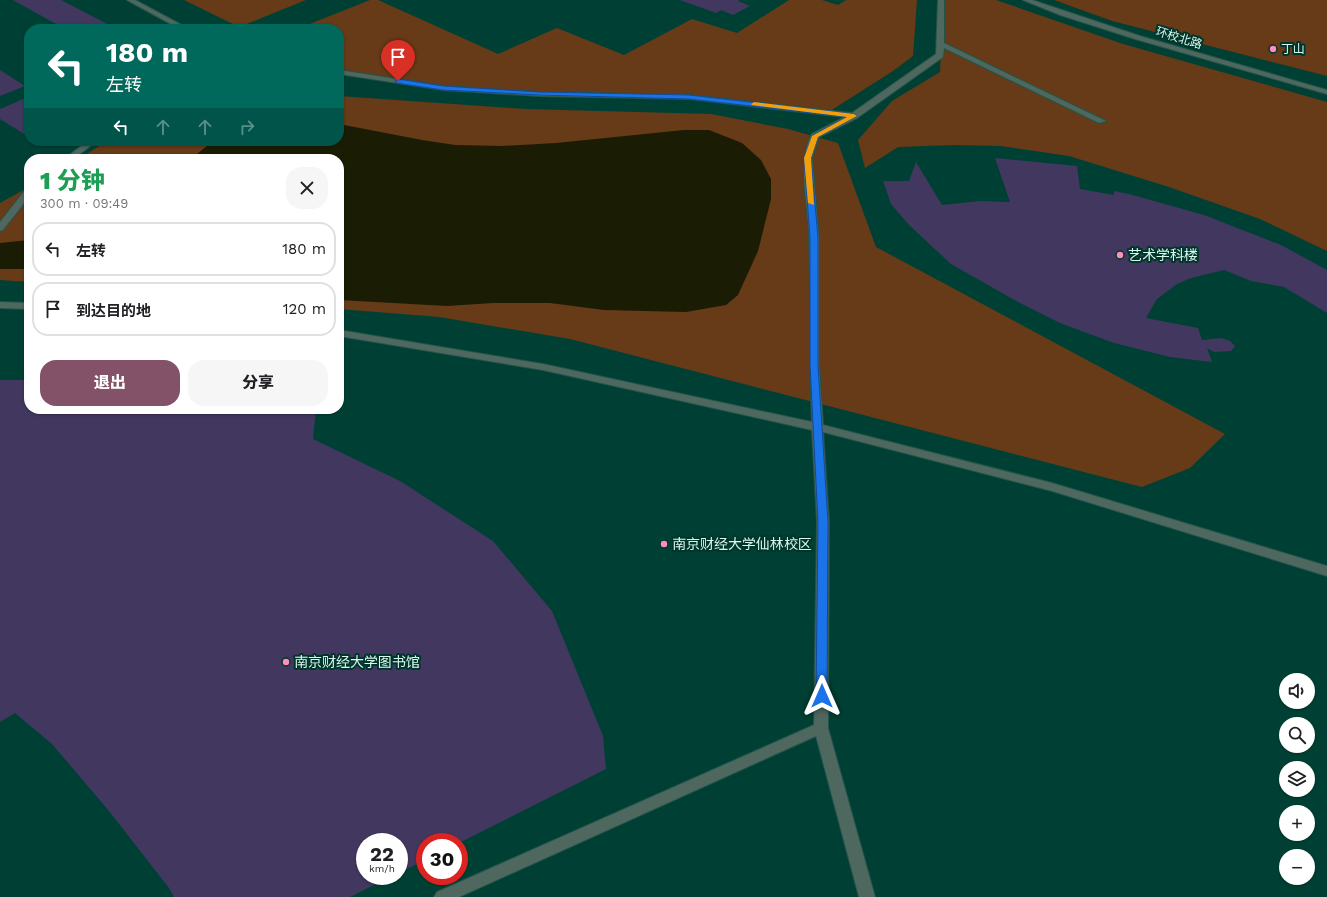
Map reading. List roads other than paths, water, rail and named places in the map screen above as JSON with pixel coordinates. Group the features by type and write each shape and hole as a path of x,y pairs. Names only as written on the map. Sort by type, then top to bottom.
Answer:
{"street":[{"path":"130,0 176,24"},
{"path":"867,897 821,728 823,522 814,365 814,238 808,158 816,136 854,116 940,55 941,0"},
{"name":"环校北路","path":"1026,0 1095,24 1205,58 1327,92"},
{"path":"941,44 1102,120"},
{"path":"344,73 443,88 539,94 689,97 854,116"},
{"path":"75,154 86,146"},
{"path":"0,228 24,197"},
{"path":"0,305 24,306"},
{"path":"344,334 542,367 817,427 1052,487 1327,571"},
{"path":"442,897 821,728"}],"place":[{"name":"丁山","path":"1273,49"},
{"name":"艺术学科楼","path":"1120,255"},
{"name":"南京财经大学仙林校区","path":"664,544"},
{"name":"南京财经大学图书馆","path":"286,662"}]}
